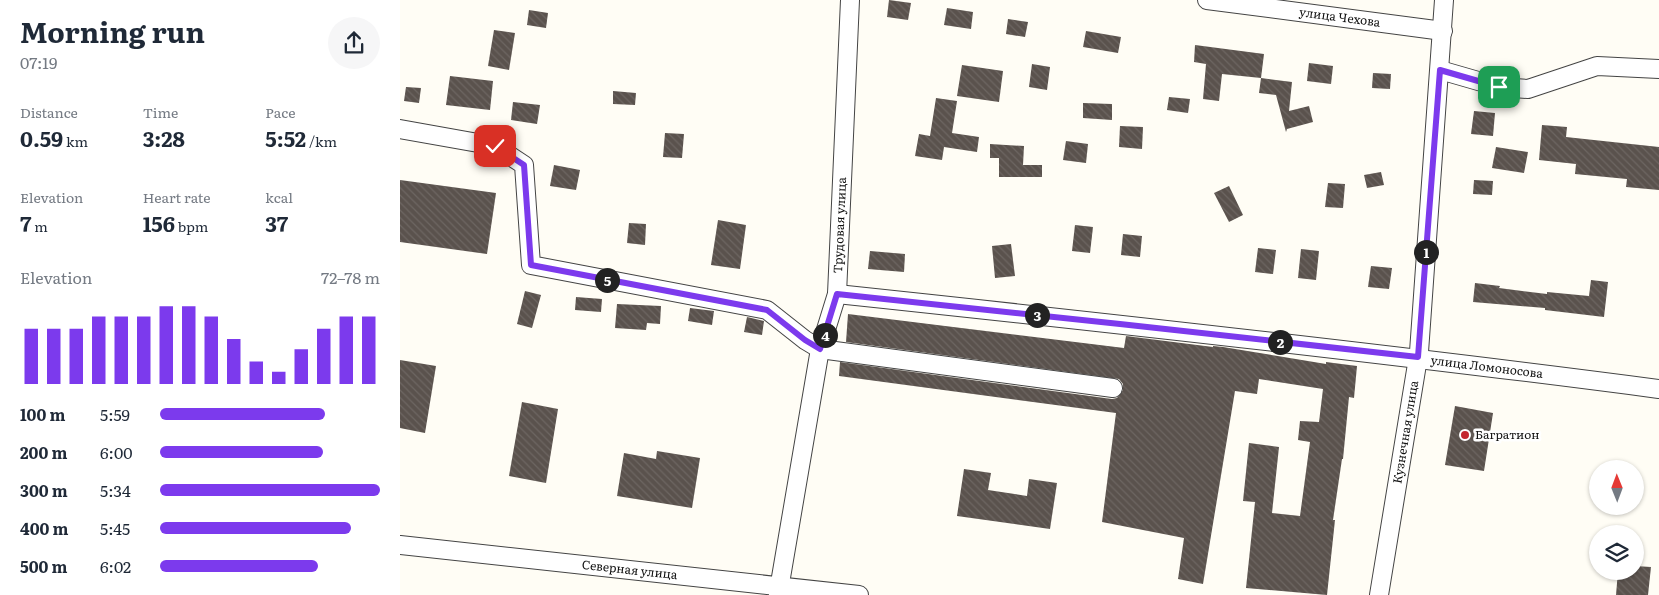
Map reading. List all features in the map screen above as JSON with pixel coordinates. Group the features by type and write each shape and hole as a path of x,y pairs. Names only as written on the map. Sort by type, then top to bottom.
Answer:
{"street":[{"name":"Трудовая улица","path":"779,591 820,349 837,294 850,0"},
{"name":"улица Чехова","path":"1207,0 1443,31"},
{"name":"Кузнечная улица","path":"1379,595 1418,357 1444,0"},
{"path":"1440,70 1499,87 1528,89 1597,66 1659,69"},
{"path":"400,129 495,146 524,165 531,265 767,310 805,340 820,349 1113,388"},
{"name":"улица Ломоносова","path":"837,294 1110,322 1418,357 1659,389"},
{"name":"Северная улица","path":"400,545 779,591 859,595"}],"building":[{"path":"889,0 911,3 908,20 887,17"},
{"path":"947,8 973,12 971,29 944,25"},
{"path":"529,10 548,13 546,28 527,25"},
{"path":"1008,19 1028,22 1025,37 1006,34"},
{"path":"494,30 515,33 509,70 488,66"},
{"path":"1086,31 1121,37 1118,53 1083,47"},
{"path":"1195,45 1264,54 1261,78 1222,74 1219,101 1203,99 1206,64 1194,62"},
{"path":"1309,63 1333,66 1331,84 1307,81"},
{"path":"1032,64 1050,67 1047,90 1029,87"},
{"path":"962,65 1003,71 999,102 957,96"},
{"path":"1373,73 1391,74 1390,89 1372,88"},
{"path":"450,76 493,81 490,110 446,105"},
{"path":"1261,78 1292,82 1289,111 1309,106 1313,122 1287,129 1286,132 1276,95 1259,93"},
{"path":"406,87 421,88 419,103 404,101"},
{"path":"613,91 636,93 635,105 613,104"},
{"path":"1169,97 1190,99 1188,113 1167,110"},
{"path":"936,98 957,101 952,133 979,137 977,152 944,147 942,160 915,156 919,134 930,136"},
{"path":"513,102 540,105 537,124 511,120"},
{"path":"1083,103 1112,104 1112,120 1083,118"},
{"path":"1474,111 1495,113 1493,136 1471,134"},
{"path":"1542,125 1567,127 1566,137 1659,147 1659,190 1626,187 1627,179 1575,174 1576,164 1539,160"},
{"path":"1120,126 1143,127 1142,149 1119,147"},
{"path":"665,133 684,134 682,158 663,157"},
{"path":"1066,141 1088,144 1086,163 1063,160"},
{"path":"990,144 1024,146 1023,165 1042,165 1042,177 999,177 999,158 990,158"},
{"path":"1496,147 1528,152 1524,173 1492,168"},
{"path":"554,165 580,170 576,190 550,186"},
{"path":"1381,172 1384,185 1367,188 1364,175"},
{"path":"400,180 496,193 487,254 400,242"},
{"path":"1474,180 1493,181 1492,195 1473,194"},
{"path":"1328,183 1345,184 1343,208 1325,207"},
{"path":"1229,186 1243,215 1229,222 1214,193"},
{"path":"718,220 746,225 740,269 711,265"},
{"path":"629,223 646,224 645,245 627,243"},
{"path":"1075,225 1093,227 1090,253 1072,251"},
{"path":"1123,234 1142,236 1140,257 1121,255"},
{"path":"1011,244 1015,276 995,278 992,246"},
{"path":"1258,248 1276,250 1273,274 1255,272"},
{"path":"1301,249 1319,251 1316,280 1298,278"},
{"path":"870,251 905,254 904,272 868,269"},
{"path":"1371,266 1392,268 1389,289 1368,287"},
{"path":"1591,280 1608,282 1604,317 1545,310 1545,308 1473,302 1475,283 1547,294 1547,292 1589,296"},
{"path":"525,291 541,295 532,328 517,324"},
{"path":"576,297 602,299 601,312 575,310"},
{"path":"617,304 661,306 660,324 647,323 646,330 615,328"},
{"path":"690,308 714,311 712,325 688,321"},
{"path":"848,314 1124,348 1126,336 1223,347 1326,364 1326,362 1357,366 1354,398 1349,397 1343,459 1333,520 1335,520 1327,595 1246,588 1255,502 1243,501 1249,443 1279,447 1272,513 1300,516 1310,442 1298,440 1300,421 1319,422 1323,389 1259,379 1257,394 1235,391 1203,584 1178,579 1184,538 1102,522 1116,413 839,376 840,362 1112,399 1117,398 1123,390 1123,384 1119,379 846,342"},
{"path":"747,317 764,321 762,335 744,332"},
{"path":"400,360 436,366 425,433 400,428"},
{"path":"522,402 558,409 546,483 509,476"},
{"path":"1455,406 1493,413 1484,471 1445,465"},
{"path":"657,451 700,458 692,508 617,496 624,453 656,459"},
{"path":"964,469 991,473 988,490 1027,496 1029,479 1057,483 1050,529 957,516"},
{"path":"1644,567 1651,567 1648,595 1616,595 1617,580 1644,580"}],"place":[{"name":"Багратион","path":"1465,435"}],"route":[{"path":"495,146 524,165 531,265 767,310 805,340 820,349 837,294 1418,357 1440,70 1499,87"}]}
